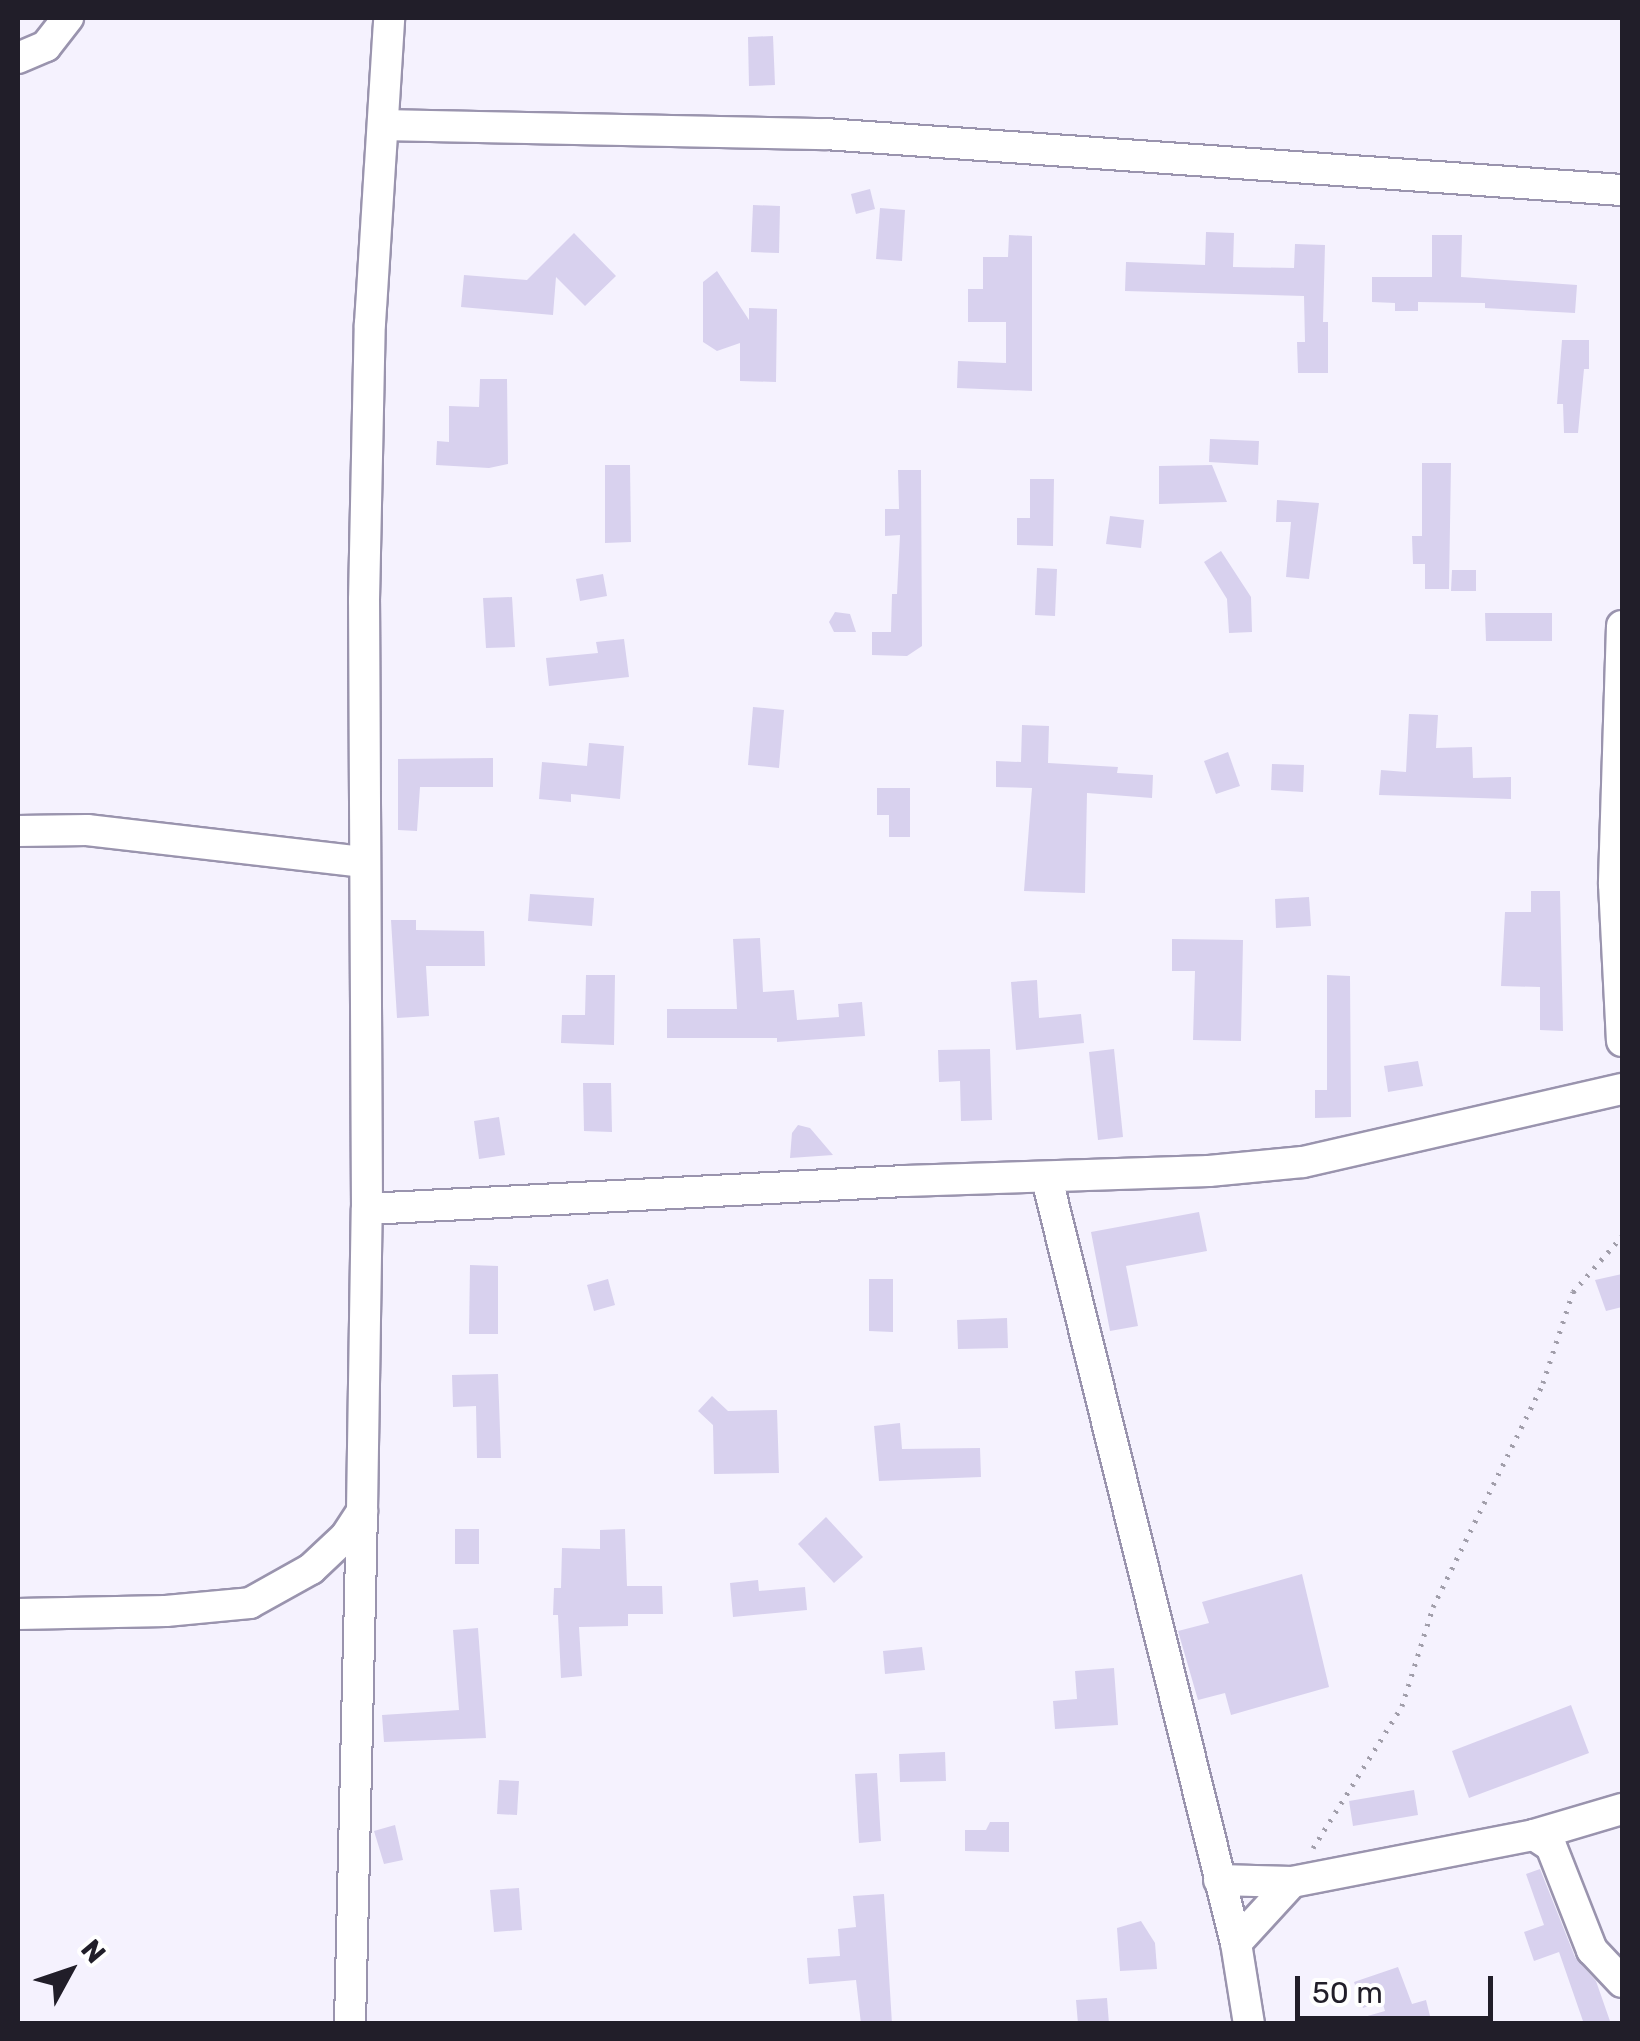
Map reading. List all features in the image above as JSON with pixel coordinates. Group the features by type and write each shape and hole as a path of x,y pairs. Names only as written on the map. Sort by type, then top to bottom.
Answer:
{"street":[{"path":"18,58 46,46 68,18"},
{"path":"350,2024 366,1209 364,862 370,324 390,18"},
{"path":"385,124 845,136 1622,190"},
{"path":"1622,626 1614,884 1622,1041"},
{"path":"18,832 87,830 364,862"},
{"path":"366,1209 904,1181 1047,1179 1303,1162 1622,1089"},
{"path":"1047,1179 1236,1943 1250,2024"},
{"path":"18,1614 166,1611 250,1603 311,1569 346,1536 362,1511"},
{"path":"1220,1880 1292,1882 1534,1836 1622,1809"},
{"path":"1534,1836 1551,1846 1592,1950 1622,1982"},
{"path":"1236,1943 1292,1882"}],"path":[{"path":"1292,1882 1402,1706 1433,1607 1544,1384 1573,1292 1622,1236"}],"building":[{"path":"773,36 775,85 749,86 748,37"},
{"path":"870,189 875,209 856,214 851,194"},
{"path":"753,205 780,206 779,253 751,252"},
{"path":"880,208 905,210 902,261 876,259"},
{"path":"1206,232 1234,233 1233,267 1294,268 1295,244 1325,245 1323,322 1328,322 1328,373 1298,373 1297,342 1305,342 1304,296 1125,291 1126,262 1205,265"},
{"path":"574,233 616,276 585,306 556,277 553,315 461,307 464,275 527,280"},
{"path":"1009,235 1032,236 1032,391 957,388 958,361 1006,363 1006,322 968,322 968,289 983,289 983,257 1008,257"},
{"path":"1432,235 1462,235 1461,277 1577,285 1575,313 1485,308 1485,303 1418,302 1418,311 1395,311 1395,303 1372,302 1372,277 1432,277"},
{"path":"717,271 749,320 749,308 777,309 776,382 740,381 740,343 717,351 703,342 703,282"},
{"path":"1562,340 1589,340 1589,369 1584,369 1578,433 1564,433 1563,404 1557,404"},
{"path":"480,379 507,379 508,464 489,468 436,465 437,441 449,442 449,406 479,407"},
{"path":"1210,439 1259,441 1258,465 1209,462"},
{"path":"1422,463 1451,463 1449,589 1425,589 1425,564 1413,564 1412,536 1422,536"},
{"path":"605,465 630,465 631,542 605,543"},
{"path":"1212,465 1227,502 1159,504 1159,466"},
{"path":"898,470 921,470 922,646 907,656 872,655 872,632 891,632 892,594 897,594 900,535 885,536 885,509 899,509"},
{"path":"1030,479 1054,479 1053,546 1017,545 1017,518 1030,518"},
{"path":"1277,500 1319,503 1309,579 1286,577 1291,522 1276,522"},
{"path":"1110,516 1144,520 1141,548 1106,544"},
{"path":"1221,551 1251,597 1252,632 1229,633 1227,599 1204,562"},
{"path":"1037,568 1057,569 1055,616 1035,615"},
{"path":"1452,570 1476,570 1476,591 1451,591"},
{"path":"603,574 607,596 580,601 576,579"},
{"path":"512,597 515,647 486,648 483,598"},
{"path":"835,612 850,614 856,632 834,632 829,622"},
{"path":"1485,613 1552,613 1552,641 1486,641"},
{"path":"624,639 629,677 549,686 546,658 598,653 596,642"},
{"path":"753,707 784,710 779,768 748,765"},
{"path":"1409,714 1438,715 1436,748 1472,747 1473,778 1511,777 1511,799 1379,795 1381,770 1406,772"},
{"path":"1022,725 1049,726 1048,763 1118,767 1117,773 1153,775 1152,798 1087,793 1085,893 1024,891 1032,788 996,787 996,761 1021,762"},
{"path":"589,743 624,746 620,799 571,794 571,802 539,799 542,762 587,766"},
{"path":"1228,752 1240,786 1216,794 1204,761"},
{"path":"493,758 493,787 420,787 417,831 398,830 398,759"},
{"path":"1272,764 1304,765 1303,792 1271,790"},
{"path":"877,788 910,788 910,837 889,837 889,815 877,815"},
{"path":"1531,891 1560,891 1563,1031 1540,1030 1540,987 1501,986 1505,912 1531,912"},
{"path":"530,894 594,898 592,926 528,921"},
{"path":"1309,897 1311,926 1276,928 1275,899"},
{"path":"391,920 416,920 416,930 484,931 485,966 426,966 429,1016 397,1018"},
{"path":"760,938 763,992 794,990 797,1020 839,1017 838,1004 862,1002 865,1036 777,1042 777,1038 667,1038 667,1009 737,1009 733,939"},
{"path":"1172,939 1243,940 1241,1041 1193,1040 1195,971 1172,971"},
{"path":"586,975 615,975 614,1045 561,1043 562,1015 585,1015"},
{"path":"1327,975 1350,976 1351,1117 1315,1118 1315,1090 1327,1090"},
{"path":"1037,980 1039,1018 1081,1014 1084,1043 1016,1050 1011,982"},
{"path":"990,1049 992,1120 961,1121 960,1081 939,1082 938,1050"},
{"path":"1114,1049 1123,1137 1098,1140 1089,1052"},
{"path":"1418,1061 1423,1086 1388,1092 1384,1066"},
{"path":"583,1083 611,1083 612,1132 584,1131"},
{"path":"499,1117 505,1155 479,1159 474,1121"},
{"path":"798,1125 810,1128 833,1155 790,1158 792,1133"},
{"path":"1199,1212 1207,1251 1126,1266 1138,1326 1110,1331 1091,1232"},
{"path":"470,1265 498,1266 498,1334 469,1334"},
{"path":"1622,1274 1622,1307 1606,1311 1595,1280"},
{"path":"608,1279 615,1305 594,1311 587,1285"},
{"path":"869,1279 893,1279 893,1332 869,1331"},
{"path":"1007,1318 1008,1348 958,1349 957,1320"},
{"path":"498,1374 501,1458 477,1458 476,1406 453,1407 452,1375"},
{"path":"712,1396 728,1411 777,1410 779,1473 714,1474 713,1425 698,1411"},
{"path":"900,1423 902,1449 980,1448 981,1477 879,1481 874,1426"},
{"path":"826,1517 863,1557 834,1583 798,1544"},
{"path":"455,1529 479,1529 479,1564 455,1564"},
{"path":"625,1529 627,1586 662,1586 663,1614 628,1614 628,1626 579,1627 582,1676 561,1678 558,1615 553,1615 554,1588 561,1588 562,1548 600,1549 600,1530"},
{"path":"1302,1574 1329,1687 1231,1715 1225,1693 1198,1700 1178,1631 1209,1623 1202,1602"},
{"path":"758,1580 759,1591 805,1587 807,1610 733,1617 730,1583"},
{"path":"478,1628 486,1738 384,1742 382,1715 459,1710 453,1630"},
{"path":"922,1647 925,1670 885,1674 883,1651"},
{"path":"1114,1668 1118,1725 1055,1729 1053,1701 1077,1699 1075,1671"},
{"path":"1571,1705 1589,1753 1469,1798 1452,1751"},
{"path":"945,1752 946,1781 900,1782 899,1754"},
{"path":"877,1773 881,1841 859,1843 855,1774"},
{"path":"499,1780 519,1781 517,1815 497,1814"},
{"path":"1414,1790 1418,1815 1353,1826 1349,1801"},
{"path":"990,1822 1009,1822 1009,1852 965,1851 965,1830 986,1830"},
{"path":"395,1825 403,1860 384,1864 374,1831"},
{"path":"1540,1869 1575,1957 1596,1981 1611,2024 1584,2024 1559,1952 1534,1961 1524,1932 1544,1925 1526,1874"},
{"path":"519,1888 522,1930 494,1932 490,1890"},
{"path":"884,1894 892,2024 861,2024 856,1980 809,1984 807,1958 840,1956 838,1929 856,1927 853,1896"},
{"path":"1141,1921 1155,1943 1157,1969 1120,1971 1117,1928"},
{"path":"1398,1967 1412,2004 1426,2000 1432,2024 1365,2024 1364,2017 1385,2011 1382,2001 1363,2008 1354,1982"},
{"path":"1107,1998 1109,2024 1078,2024 1076,2000"}]}
